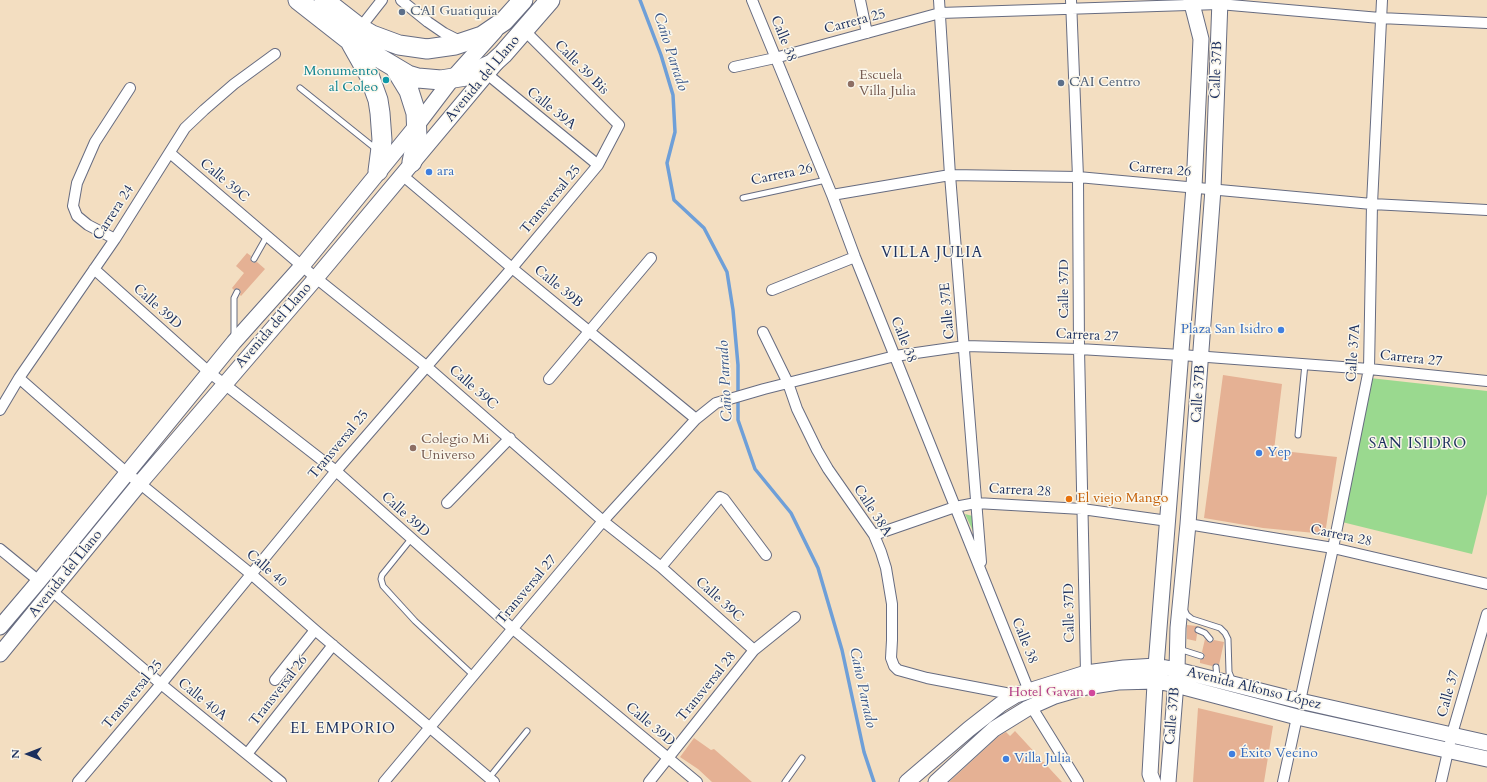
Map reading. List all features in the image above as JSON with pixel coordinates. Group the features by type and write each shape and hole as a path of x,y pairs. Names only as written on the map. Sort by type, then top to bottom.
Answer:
{"highway":[{"path":"298,0 355,34 413,48 441,48 469,41 482,36 504,21"},
{"path":"324,0 355,34 394,67 408,75 418,78 441,80 466,76 480,71 492,64 503,54"},
{"name":"Avenida del Llano","path":"504,21 524,0"},
{"name":"Avenida del Llano","path":"503,54 550,0"},
{"path":"355,34 364,63 374,87 380,113 382,140 380,162"},
{"path":"394,67 409,91 413,102 417,125 417,137 407,169"}],"street":[{"path":"355,34 382,0"},
{"path":"401,0 444,33 456,39 469,41"},
{"name":"Calle 38","path":"752,0 826,180 982,572 1023,693"},
{"path":"860,0 867,33"},
{"name":"Calle 37E","path":"939,0 950,175 965,346 982,572"},
{"name":"Calle 37A","path":"1300,701 1369,369 1372,204 1382,0"},
{"name":"Calle 37B","path":"1153,782 1150,774 1156,674 1194,188 1201,39 1192,2"},
{"name":"Carrera 25","path":"734,67 775,58 940,13 1071,5 1219,2 1380,18 1487,23"},
{"name":"Calle 37B","path":"1198,103 1219,2"},
{"name":"Calle 37B","path":"1168,782 1176,677 1176,648 1181,625 1180,602 1202,356 1213,189 1219,2"},
{"name":"Calle 37D","path":"1071,5 1078,177 1079,349 1086,673"},
{"name":"Avenida del Llano","path":"0,627 39,582 210,374 234,342 302,266 380,162 417,125 452,79 504,21"},
{"name":"Calle 39 Bis","path":"525,29 528,34 619,125"},
{"name":"Carrera 24","path":"0,410 19,378 115,239 186,128 204,110 238,81 275,54"},
{"name":"Avenida del Llano","path":"0,654 140,483 316,278 503,54"},
{"name":"Calle 39A","path":"487,74 598,165"},
{"path":"115,239 88,226 77,216 73,206 77,183 95,142 130,88"},
{"name":"Transversal 25","path":"78,782 161,684 336,471 512,268 598,165 619,125"},
{"name":"Calle 39C","path":"170,153 316,278 426,366 603,521 661,567 754,650"},
{"name":"Calle 39B","path":"407,169 512,268 696,419"},
{"name":"Carrera 26","path":"832,196 950,175 1078,177 1372,204 1487,210"},
{"path":"772,290 855,256"},
{"path":"549,379 650,258"},
{"name":"Calle 39D","path":"94,269 210,374 225,384 336,471 512,628 697,782"},
{"name":"Calle 38A","path":"763,332 788,383 797,409 817,450 828,469 874,535 886,568 889,586 892,622 891,658 894,666 898,670 927,678 1023,693"},
{"name":"Carrera 27","path":"696,419 716,403 764,389 895,356 965,346 1079,349 1202,356 1369,369 1487,382"},
{"name":"Calle 40","path":"19,378 128,473 251,574 491,780"},
{"name":"Transversal 27","path":"384,782 603,521 696,419"},
{"path":"447,503 510,438"},
{"path":"661,567 719,498 724,499 766,555"},
{"name":"Carrera 28","path":"874,535 955,507 976,503 1082,509 1168,521"},
{"name":"Carrera 28","path":"1188,524 1333,548 1487,584"},
{"path":"0,549 39,582"},
{"name":"Calle 40A","path":"52,591 161,684 281,782"},
{"name":"Calle 37","path":"1441,782 1452,734 1487,614"},
{"name":"Transversal 28","path":"649,782 754,650 794,617"},
{"path":"275,680 315,630"},
{"name":"Transversal 26","path":"247,754 333,645"},
{"name":"Avenida Alfonso López","path":"907,782 1001,704 1023,693 1086,673 1124,668 1176,677 1297,717 1487,759"},
{"name":"Avenida Alfonso López","path":"936,782 994,729 1031,706 1055,696 1086,687 1156,674"},
{"name":"Avenida Alfonso López","path":"1176,677 1217,674 1234,685 1487,743"},
{"path":"1031,706 1078,782"},
{"path":"1283,782 1297,717"}],"lane":[{"path":"300,88 380,162"},
{"name":"Carrera 26","path":"744,198 826,180"},
{"path":"254,259 267,236"},
{"path":"234,342 234,298 236,292"},
{"path":"1298,435 1305,364"},
{"path":"411,539 382,575 380,580 383,586 415,621 474,676"},
{"path":"1180,602 1187,614 1192,618 1220,628 1225,633 1228,639 1229,647 1229,672 1234,685"},
{"path":"1198,630 1205,633 1210,639"},
{"path":"1176,648 1201,656"},
{"path":"491,780 528,731"},
{"path":"785,782 802,758"}],"green space":[{"path":"1370,378 1487,391 1487,494 1472,554 1342,522"},
{"path":"965,514 980,518 979,544"}],"building":[{"path":"247,253 251,256 250,259 252,262 257,262 265,269 241,296 241,291 239,289 236,288 234,290 232,288 244,273 236,266"},
{"name":"Yep","path":"1223,375 1282,384 1274,450 1337,457 1325,534 1263,528 1204,518"},
{"path":"1187,625 1197,626 1194,630 1197,634 1196,641 1187,639"},
{"path":"1205,639 1209,643 1214,640 1224,642 1219,665 1216,663 1212,666 1200,663 1200,660 1205,657 1202,652"},
{"name":"Éxito Vecino","path":"1198,708 1273,726 1264,782 1193,782"},
{"name":"Villa Julia","path":"1015,731 1062,782 949,782 999,736 1006,732 1010,736"},
{"path":"694,738 711,750 714,749 752,782 712,782 698,769 680,757"}],"waterway":[{"name":"Caño Parrado","path":"640,0 661,55 673,95 675,132 667,163 674,200 704,228 727,272 733,310 738,365 738,420 755,469 791,513 818,568 842,650 864,752 874,782"}],"place":[{"name":"CAI Guatiquia","path":"402,12"},
{"name":"Monumento al Coleo","path":"386,80"},
{"name":"CAI Centro","path":"1061,83"},
{"name":"Escuela Villa Julia","path":"851,84"},
{"name":"ara","path":"429,172"},
{"name":"Plaza San Isidro","path":"1281,330"},
{"name":"Colegio Mi Universo","path":"413,448"},
{"name":"Yep","path":"1259,453"},
{"name":"El viejo Mango","path":"1069,499"},
{"name":"Hotel Gavan","path":"1092,693"},
{"name":"Éxito Vecino","path":"1232,754"},
{"name":"Villa Julia","path":"1006,759"}],"district":[{"name":"VILLA JULIA","path":"932,254"},
{"name":"SAN ISIDRO","path":"1418,445"},
{"name":"EL EMPORIO","path":"343,730"}]}
